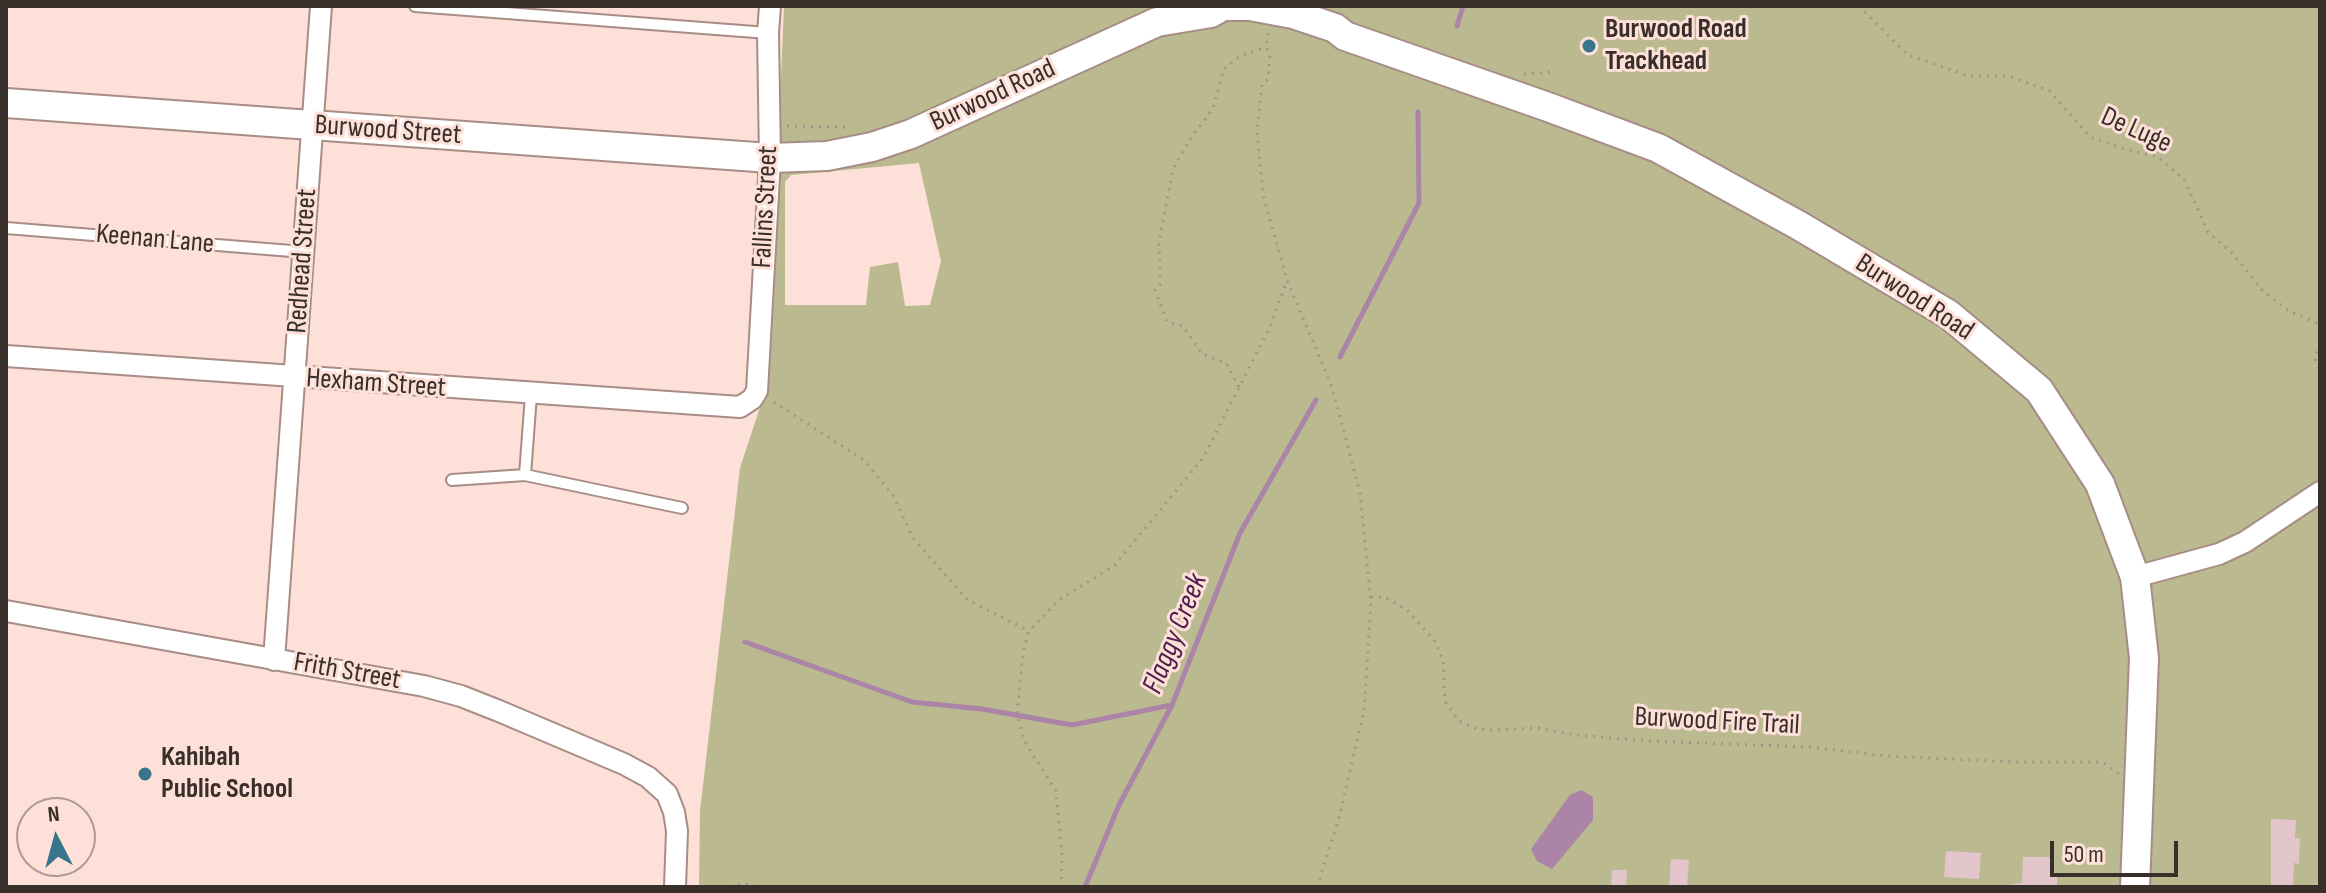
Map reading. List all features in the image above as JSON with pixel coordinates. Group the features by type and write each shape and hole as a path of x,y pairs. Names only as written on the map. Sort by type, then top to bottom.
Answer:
{"main road":[{"name":"Burwood Road","path":"770,158 827,156 898,138 942,121 1157,22 1219,8 1250,6 1293,14 1335,28 1345,36 1658,148 1798,225 1948,314 2039,390 2100,484 2135,577 2144,658 2135,887"},
{"name":"Burwood Road","path":"1219,8 1222,19 1268,35 1331,39 1345,36"},
{"name":"Burwood Street","path":"6,103 770,158"}],"street":[{"name":"Redhead Street","path":"274,660 321,6"},
{"name":"Fallins Street","path":"752,397 770,158 770,6"},
{"name":"Hexham Street","path":"6,356 733,408 752,397"},
{"path":"2135,577 2232,548 2320,492"},
{"name":"Frith Street","path":"6,611 424,686 461,696 648,777 667,794 674,812 677,831 675,887"}],"lane":[{"path":"415,6 768,33"},
{"name":"Keenan Lane","path":"6,228 304,252"},
{"path":"525,475 531,395"},
{"path":"452,480 525,475 682,508"}],"path":[{"name":"De Luge","path":"1859,6 1908,55 1969,76 2008,76 2050,91 2090,137 2156,156 2184,179 2208,232 2232,253 2263,291 2289,311 2320,324"},
{"path":"1268,35 1268,79 1262,84 1257,132 1263,195 1287,280 1332,387 1360,493 1371,597 1364,711 1339,818 1317,887"},
{"path":"1239,387 1226,363 1202,354 1183,326 1167,322 1155,290 1160,285 1159,242 1173,169 1213,108 1224,69 1268,35"},
{"path":"769,127 853,127"},
{"path":"1061,887 1062,855 1056,791 1025,742 1017,715 1023,652 1029,631 1060,599 1114,566 1203,458 1270,327 1287,280"},
{"path":"2320,344 2315,358 2320,373"},
{"path":"752,397 865,461 894,497 913,538 968,600 1029,631"},
{"name":"Burwood Fire Trail","path":"1371,597 1385,597 1407,610 1434,640 1443,659 1445,701 1459,721 1475,728 1538,728 1575,735 1809,747 1886,756 2014,762 2102,762 2118,774 2140,775"},
{"path":"722,887 749,884 758,887"}],"shaded area":[{"path":"784,6 2320,6 2320,887 699,887 700,811 740,468 768,383","holes":["919,163 941,261 930,305 905,306 898,262 870,267 866,305 785,305 785,182 791,175"]},
{"path":"1581,790 1593,797 1593,820 1552,869 1537,861 1531,849 1570,795"}],"building":[{"path":"2271,819 2296,820 2295,838 2300,838 2299,864 2294,863 2293,887 2271,887"},
{"path":"1946,851 1981,853 1979,879 1944,877"},
{"path":"2023,857 2051,857 2050,873 2057,873 2057,887 2013,887 2013,884 2022,883"},
{"path":"1671,859 1689,860 1687,887 1669,887"},
{"path":"1612,870 1627,870 1626,887 1611,887"}],"waterway":[{"name":"Flaggy Creek","path":"1457,26 1463,6"},
{"name":"Flaggy Creek","path":"1340,357 1419,203 1418,112"},
{"name":"Flaggy Creek","path":"1085,887 1119,805 1172,705 1240,533 1316,400"},
{"path":"745,642 912,702 982,709 1072,725 1172,705"}],"place":[{"name":"Burwood Road Trackhead","path":"1589,46"},
{"name":"Kahibah Public School","path":"145,774"}]}
